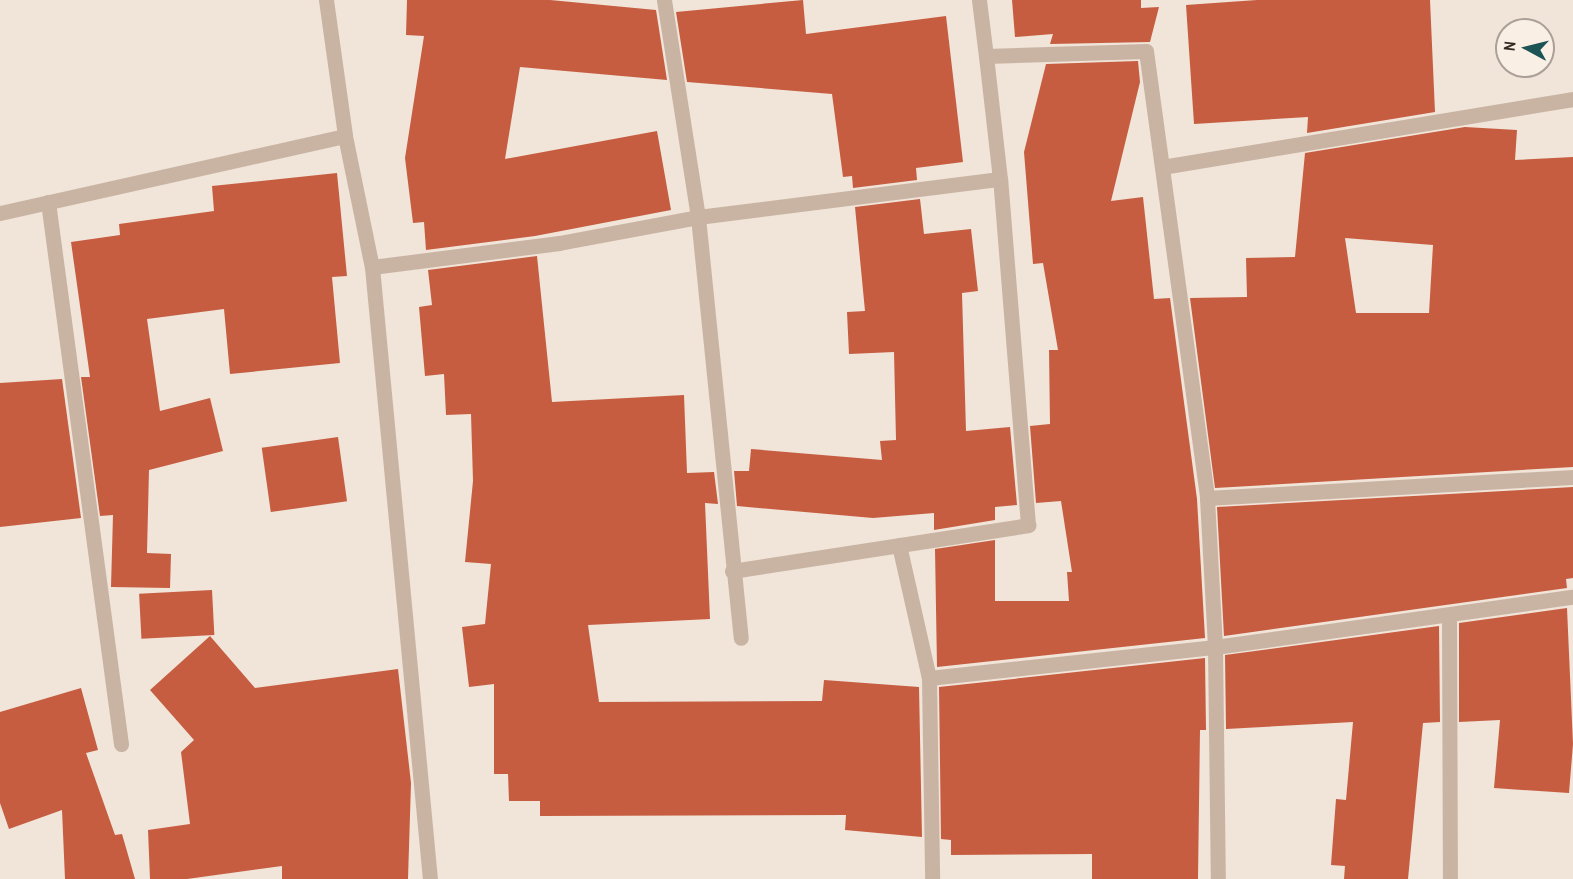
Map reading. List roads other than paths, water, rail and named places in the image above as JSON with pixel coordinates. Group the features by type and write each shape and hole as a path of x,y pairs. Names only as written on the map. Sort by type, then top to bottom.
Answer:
{"street":[{"path":"326,0 345,136 372,267 430,879"},
{"path":"664,0 698,217 732,570 741,638"},
{"path":"732,570 1028,525 1000,179 979,0"},
{"path":"986,56 1146,51 1207,498 1215,647 1218,879"},
{"path":"1162,166 1573,99"},
{"path":"0,213 345,136"},
{"path":"372,267 559,243 698,217 1000,179"},
{"path":"48,202 121,744"},
{"path":"1207,498 1573,477"},
{"path":"899,544 929,678 932,879"},
{"path":"929,678 1215,647 1573,597"},
{"path":"1449,616 1450,879"}]}
